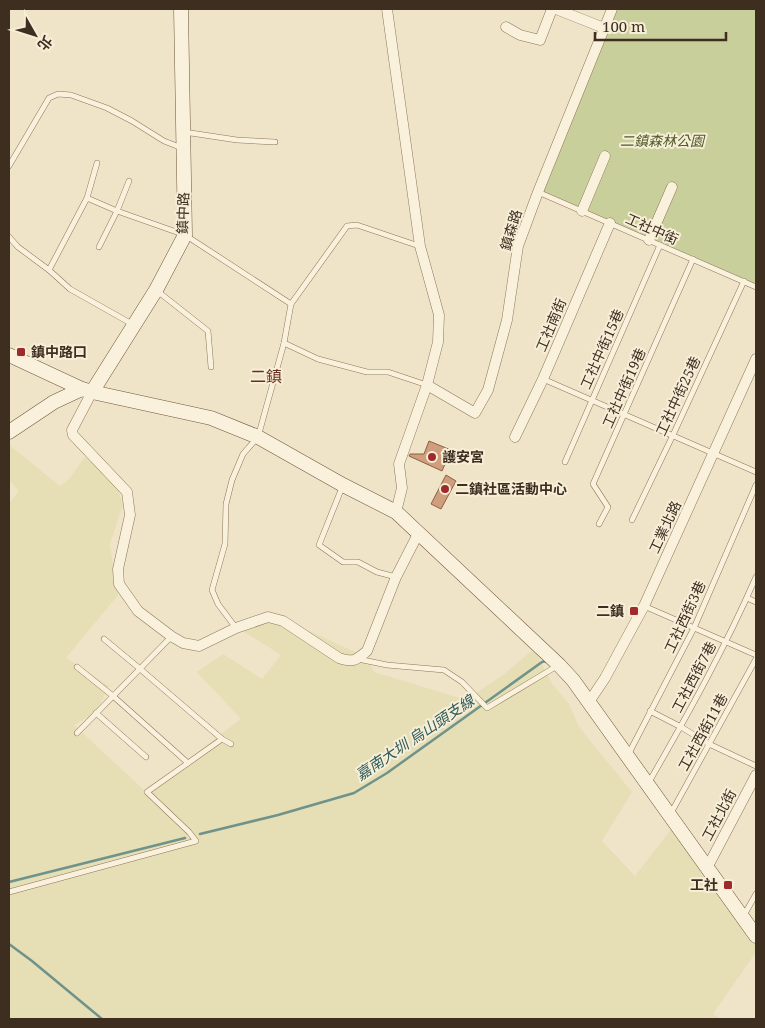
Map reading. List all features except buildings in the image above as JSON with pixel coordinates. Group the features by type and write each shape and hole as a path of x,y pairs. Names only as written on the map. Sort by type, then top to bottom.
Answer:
{"street":[{"name":"鎮中路","path":"87,391 134,325 156,290 185,235 181,9"},
{"path":"387,9 420,246 439,315 438,342 427,385 399,464 402,488 396,512"},
{"path":"506,27 520,35 540,40 552,9"},
{"path":"556,9 604,28"},
{"name":"鎮森路","path":"427,385 475,413 488,390 507,320 518,246 612,9"},
{"path":"582,210 605,156"},
{"path":"649,240 672,187"},
{"name":"工社南街","path":"516,437 610,223"},
{"path":"9,355 87,391 211,418 258,437 343,485 396,512 573,680 756,936"},
{"name":"工業北路","path":"589,702 605,678 644,606 756,359"},
{"path":"9,432 54,402 87,391"},
{"path":"87,391 72,430 73,436 127,492 130,515 118,569 119,584 138,611 171,636 184,643 199,646 236,628 268,617 283,620 340,658 349,662 357,659 366,650 396,577 418,534"},
{"name":"工社北街","path":"707,868 756,775"}],"lane":[{"path":"9,166 49,98 58,94 71,95 106,108 132,121 164,141 182,148"},
{"path":"183,131 237,140 276,142"},
{"path":"49,270 88,198 97,164"},
{"path":"99,247 129,181"},
{"name":"工社中街","path":"538,192 756,287"},
{"path":"88,198 117,211 185,235 291,304"},
{"path":"236,628 218,604 212,590 225,544 226,504 232,480 243,454 258,437 284,343 291,304 347,226 357,224 420,246"},
{"path":"9,237 18,247 49,270 70,290 134,325"},
{"name":"工社中街15巷","path":"565,462 660,245"},
{"name":"工社中街19巷","path":"599,524 608,507 593,484 693,259"},
{"name":"工社中街25巷","path":"632,520 744,281"},
{"path":"156,290 208,331 211,367"},
{"path":"284,343 318,359 367,372 388,372 427,385"},
{"path":"543,379 756,472"},
{"path":"343,485 319,545 343,562 358,562 377,572 396,577"},
{"name":"工社西街3巷","path":"628,756 694,628 756,485"},
{"name":"工社西街7巷","path":"648,785 726,641 756,578"},
{"path":"747,598 756,602"},
{"path":"644,606 756,655"},
{"path":"77,733 171,636"},
{"path":"104,639 222,739 231,744"},
{"path":"357,659 387,665 444,670 462,682 487,708 559,665"},
{"name":"工社西街11巷","path":"669,816 756,659"},
{"path":"77,667 113,696 188,763"},
{"path":"650,711 709,744 756,766"},
{"path":"96,713 146,757"},
{"path":"9,892 196,841 147,792 222,739"},
{"path":"743,918 756,894"}],"shaded area":[{"path":"9,445 60,486 69,479 85,457 116,484 123,504 110,544 118,595 66,658 109,686 96,713 74,725 144,790 241,719 197,672 223,654 262,679 281,655 238,628 267,612 366,657 374,672 466,700 503,675 534,649 553,685 569,704 579,727 632,792 602,841 635,876 676,823 756,934 756,952 713,1014 721,1019 9,1019 9,503 19,491 9,480"}],"green space":[{"name":"二鎮森林公園","path":"617,9 756,9 756,287 538,192"}],"waterway":[{"name":"嘉南大圳 烏山頭支線","path":"200,834 278,815 354,793 387,773 546,661"},
{"name":"嘉南大圳 烏山頭支線","path":"9,882 185,838"},
{"path":"9,944 102,1019"}],"place":[{"name":"鎮中路口","path":"21,352"},
{"name":"護安宮","path":"432,457"},
{"name":"二鎮社區活動中心","path":"445,489"},
{"name":"二鎮","path":"634,611"},
{"name":"工社","path":"728,885"}],"district":[{"name":"二鎮","path":"266,376"}]}
